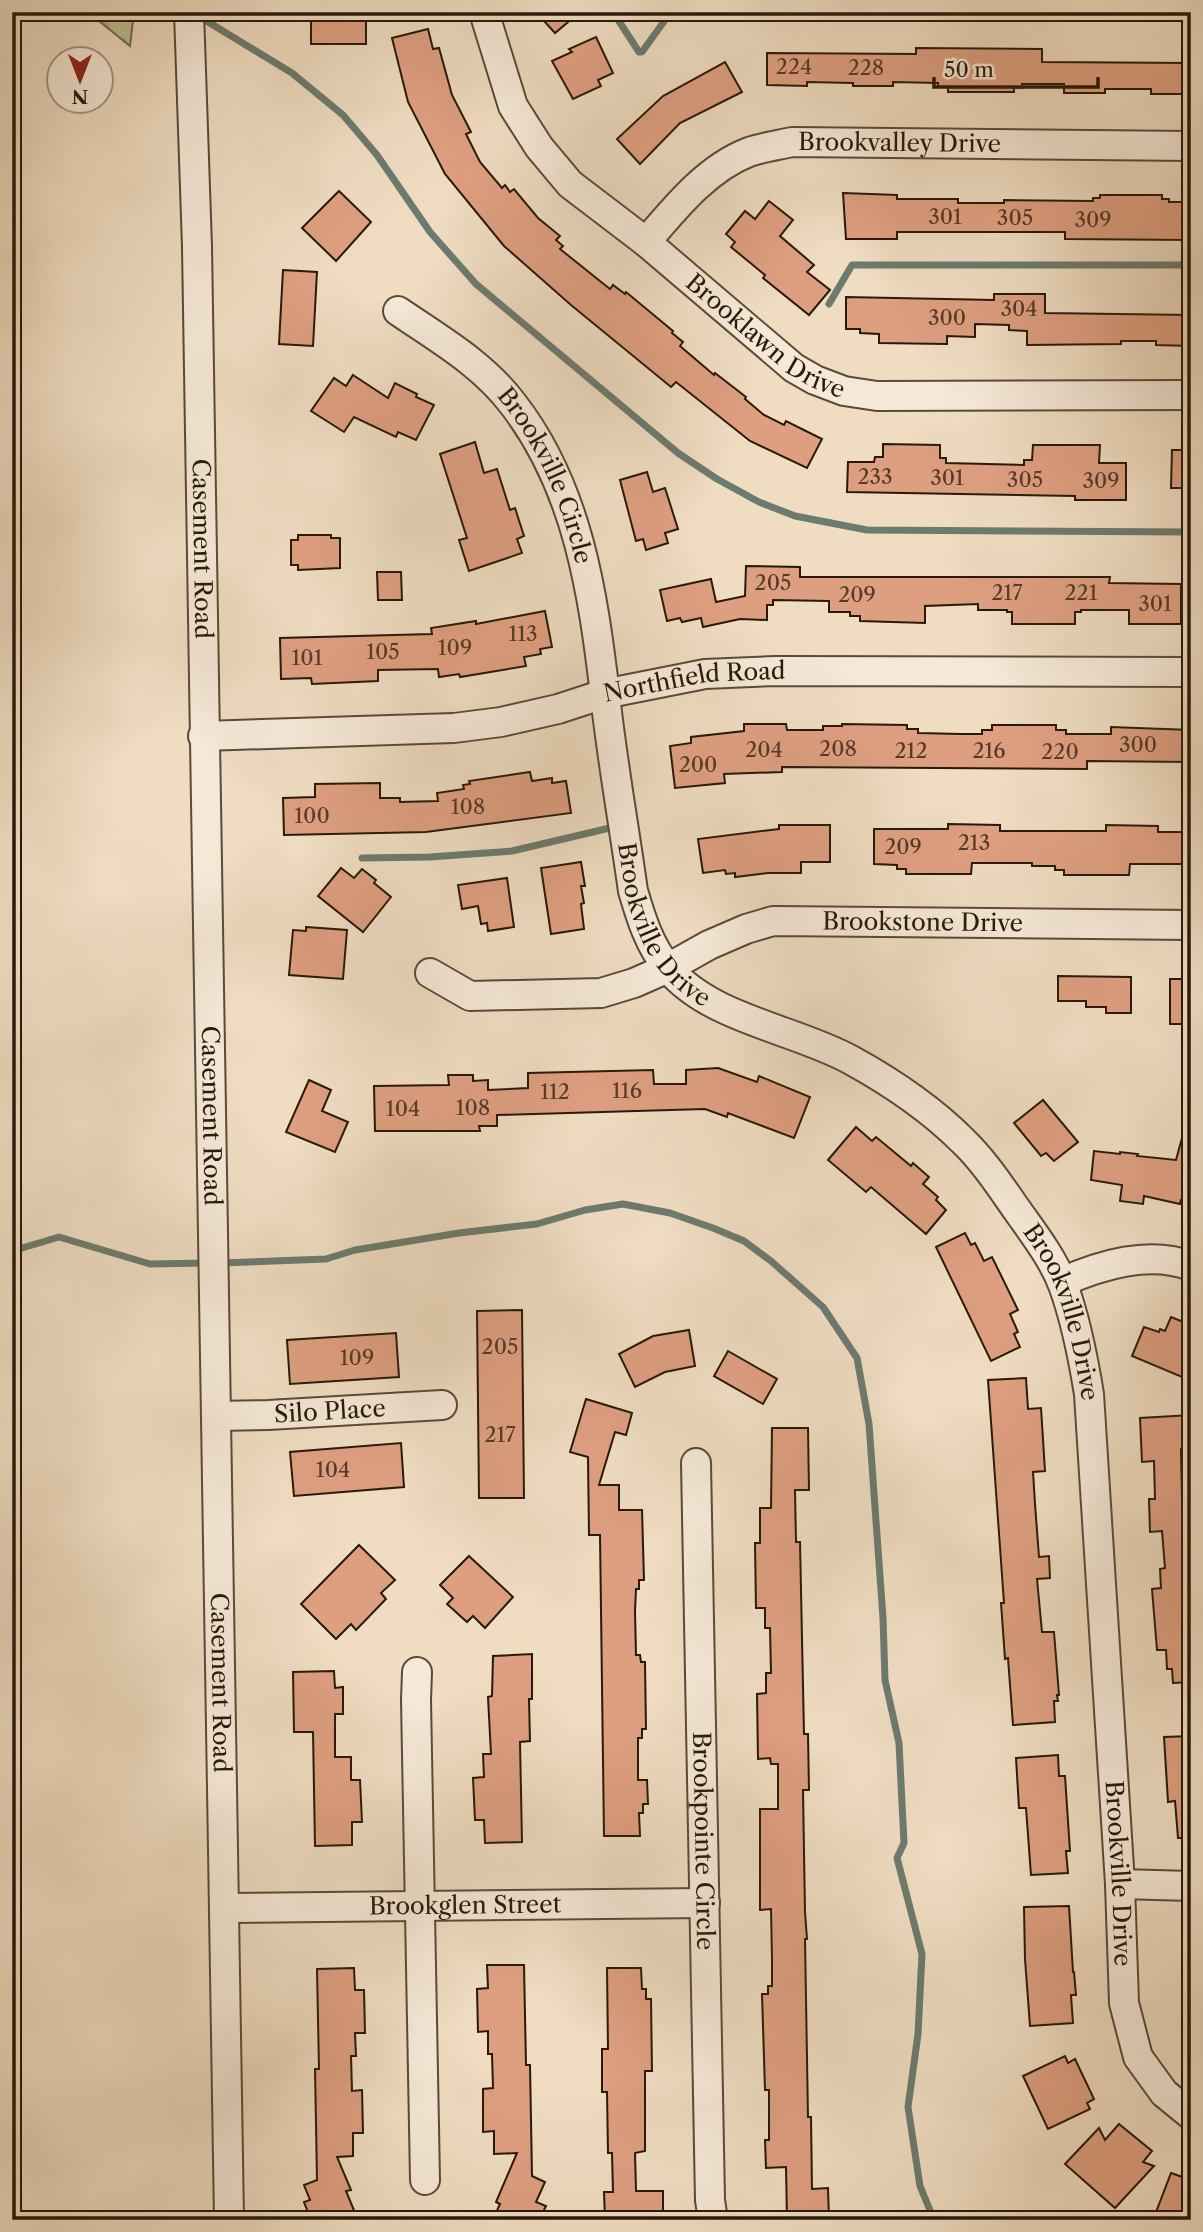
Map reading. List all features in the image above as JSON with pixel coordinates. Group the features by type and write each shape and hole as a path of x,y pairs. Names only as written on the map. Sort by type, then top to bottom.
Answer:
{"street":[{"name":"Brooklawn Drive","path":"484,12 513,106 539,147 570,184 646,242 788,364 815,380 844,391 877,396 1191,396"},
{"name":"Casement Road","path":"189,25 197,247 229,2220"},
{"name":"Brookvalley Drive","path":"646,242 681,201 720,168 749,152 792,142 1191,146"},
{"name":"Brookville Circle","path":"398,311 473,362 490,378 513,403 548,458 564,492 575,526 598,638 604,694"},
{"name":"Northfield Road","path":"203,736 454,728 501,722 558,709 604,694 705,674 776,671 1191,672"},
{"name":"Brookville Drive","path":"604,694 633,891 651,943 668,968 688,986 716,1004 850,1059 891,1083 924,1108 964,1142 1002,1189 1041,1243 1062,1282 1082,1350 1089,1394 1120,1884 1124,2003 1138,2057 1164,2092 1191,2115"},
{"name":"Brookstone Drive","path":"430,973 470,996 601,993 634,983 709,945 773,921 1191,925"},
{"path":"1062,1282 1094,1269 1119,1263 1149,1260 1191,1266"},
{"name":"Silo Place","path":"216,1416 442,1405"},
{"name":"Brookpointe Circle","path":"696,1462 710,2200 713,2220"},
{"path":"417,1672 415,1700 425,2180"},
{"path":"1120,1884 1191,1886"},
{"name":"Brookglen Street","path":"225,1908 705,1903"}],"green space":[{"path":"88,12 134,12 130,46"}],"building":[{"path":"311,12 354,12 354,17 366,17 366,44 311,44"},
{"path":"554,12 580,12 555,33 543,20"},
{"path":"428,29 433,49 439,48 452,95 471,132 466,134 480,162 502,188 505,185 510,192 514,189 538,218 560,236 556,240 563,246 560,249 610,289 613,285 625,294 626,292 673,331 683,342 680,346 714,375 715,373 746,397 745,399 764,415 784,425 786,421 822,439 807,468 750,441 676,382 671,387 504,246 445,174 408,102 392,38"},
{"path":"596,37 613,73 598,80 601,86 573,99 552,61 572,52 569,49"},
{"path":"916,48 1042,49 1042,62 1191,63 1191,94 1151,94 1151,89 1105,89 1105,93 1064,93 1064,84 1022,84 1022,88 1014,87 1014,92 948,92 948,87 938,87 938,83 893,82 893,86 853,86 853,83 807,82 807,86 767,85 767,53 916,54"},
{"path":"725,62 742,92 680,123 640,164 617,139 663,96"},
{"path":"339,191 371,222 336,261 302,228"},
{"path":"843,193 897,195 897,199 958,199 958,203 1004,203 1004,200 1093,201 1093,198 1100,198 1100,195 1162,195 1162,199 1169,199 1169,202 1191,202 1191,240 1065,239 1065,232 897,232 897,239 846,239"},
{"path":"769,201 793,220 780,236 814,265 807,272 830,290 809,315 763,278 765,275 731,247 735,242 726,234 745,211 755,219"},
{"path":"283,270 317,272 313,346 279,344"},
{"path":"994,294 1045,294 1045,313 1191,315 1191,346 1156,345 1156,341 1027,345 1027,331 1009,330 1009,325 975,324 975,337 947,336 947,344 879,343 879,334 846,329 846,297 994,300"},
{"path":"353,375 388,398 395,383 434,405 416,440 398,432 396,437 354,417 344,432 311,411 334,378 346,386"},
{"path":"475,442 484,473 497,469 510,510 515,508 524,536 517,539 522,553 469,571 459,540 467,538 440,454"},
{"path":"883,444 940,445 940,458 946,458 946,463 1024,465 1024,460 1032,460 1033,445 1100,445 1099,463 1126,463 1126,500 1075,500 1075,496 847,492 848,462 874,462 875,457 883,457"},
{"path":"1172,450 1191,450 1191,488 1171,488"},
{"path":"647,472 653,492 665,488 678,529 665,533 668,543 646,550 643,539 636,541 620,480"},
{"path":"298,535 331,535 331,538 340,538 340,568 298,570 298,565 291,565 291,540 298,540"},
{"path":"746,566 800,567 800,577 1110,577 1109,583 1181,584 1181,624 1129,624 1129,610 1081,610 1075,612 1075,624 1012,624 1012,612 978,610 978,604 925,606 925,623 860,621 860,616 850,616 850,612 829,612 829,601 773,600 773,605 767,605 767,620 740,619 703,627 701,618 682,622 680,618 667,621 660,590 711,579 716,602 745,596"},
{"path":"377,572 401,572 402,600 378,600"},
{"path":"545,611 552,647 540,649 541,654 524,657 526,666 460,677 459,674 439,677 438,669 378,670 378,681 312,684 311,678 281,679 280,638 432,634 431,628 476,621 476,624"},
{"path":"744,724 786,724 787,730 823,730 823,726 842,724 907,725 907,729 918,729 918,733 961,734 982,734 982,730 992,730 992,725 1056,725 1056,730 1066,730 1066,734 1111,734 1111,727 1191,730 1191,762 1087,761 1087,769 782,767 782,772 724,774 725,783 675,788 670,746 691,743 691,737 744,731"},
{"path":"530,772 532,781 552,778 552,783 566,781 571,813 426,832 284,835 283,798 315,797 315,784 380,783 380,798 400,798 400,802 438,801 437,793 464,789 463,785 470,784 469,781"},
{"path":"948,824 1000,825 1000,831 1106,831 1106,825 1158,826 1158,832 1191,832 1191,864 1130,864 1129,875 1064,875 1064,870 1055,870 1055,866 1032,866 1032,863 972,863 971,874 906,874 906,869 897,869 897,865 874,864 874,829 948,829"},
{"path":"779,825 830,825 830,862 801,862 801,873 735,877 735,873 726,874 725,870 703,873 698,839 779,829"},
{"path":"581,862 585,886 581,886 584,929 551,934 541,868"},
{"path":"341,868 354,878 362,869 391,897 363,932 318,896"},
{"path":"507,878 514,927 488,931 487,923 481,924 478,906 462,909 458,885"},
{"path":"306,927 347,930 343,979 289,975 293,930 306,931"},
{"path":"1058,976 1131,977 1131,1013 1106,1013 1106,1007 1086,1007 1086,1001 1058,1001"},
{"path":"1170,979 1191,979 1191,1024 1170,1024"},
{"path":"718,1068 757,1082 759,1076 810,1097 794,1138 728,1113 727,1117 705,1109 497,1115 497,1126 479,1126 480,1131 375,1131 374,1086 449,1085 448,1075 473,1075 473,1081 488,1080 488,1090 528,1088 528,1073 653,1070 654,1084 686,1084 686,1070"},
{"path":"309,1080 331,1090 322,1111 348,1122 335,1152 286,1132"},
{"path":"1043,1100 1078,1142 1054,1161 1046,1153 1041,1156 1014,1123"},
{"path":"856,1127 872,1141 876,1137 929,1177 923,1184 938,1197 936,1200 946,1210 926,1234 871,1187 866,1192 828,1160"},
{"path":"1185,1127 1191,1128 1191,1202 1181,1200 1180,1204 1144,1196 1143,1204 1120,1201 1122,1185 1091,1180 1094,1151 1176,1160"},
{"path":"965,1233 971,1245 975,1243 984,1261 992,1257 1018,1310 1010,1314 1018,1332 1014,1334 1020,1347 991,1361 936,1247"},
{"path":"522,1310 524,1498 479,1498 477,1311"},
{"path":"1171,1317 1191,1325 1191,1355 1182,1377 1132,1356 1144,1327 1159,1332 1160,1329 1165,1331"},
{"path":"689,1330 695,1366 665,1372 635,1387 619,1354 653,1336"},
{"path":"396,1333 399,1377 290,1384 287,1340"},
{"path":"728,1351 777,1379 763,1404 714,1376"},
{"path":"1026,1378 1028,1409 1041,1408 1045,1471 1033,1472 1039,1557 1049,1556 1050,1578 1037,1579 1042,1632 1054,1632 1059,1695 1058,1701 1054,1701 1055,1722 1013,1725 1008,1658 1005,1659 1001,1603 1004,1603 988,1380"},
{"path":"586,1399 632,1413 626,1435 615,1432 599,1485 619,1485 619,1510 642,1510 644,1580 639,1580 639,1589 636,1589 635,1611 636,1655 640,1655 641,1662 645,1662 646,1729 642,1729 642,1738 638,1738 638,1780 647,1780 648,1804 643,1804 643,1813 639,1813 640,1836 604,1836 600,1535 589,1535 588,1457 570,1452"},
{"path":"1191,1415 1191,1448 1181,1449 1182,1498 1191,1498 1191,1682 1173,1683 1172,1669 1167,1669 1166,1650 1157,1650 1152,1589 1161,1588 1160,1569 1165,1568 1162,1531 1150,1532 1149,1499 1155,1499 1154,1461 1142,1462 1140,1418"},
{"path":"772,1428 808,1428 809,1490 795,1490 796,1542 800,1542 804,1734 808,1734 809,1790 803,1790 808,2117 811,2117 812,2189 828,2188 829,2220 787,2220 786,2167 766,2168 769,2090 765,2090 762,1994 768,1994 768,1986 772,1986 772,1960 771,1909 760,1910 760,1809 778,1809 778,1764 771,1764 770,1758 758,1759 757,1694 766,1693 766,1673 771,1673 770,1628 765,1628 765,1608 756,1608 755,1543 760,1543 760,1508 771,1508"},
{"path":"401,1443 404,1487 294,1496 290,1452"},
{"path":"359,1545 395,1580 381,1593 386,1599 356,1630 351,1624 336,1639 301,1604"},
{"path":"469,1556 513,1597 485,1628 473,1616 467,1622 447,1604 453,1598 440,1585"},
{"path":"532,1654 530,1741 520,1742 522,1842 485,1843 484,1820 475,1820 473,1778 484,1777 483,1754 491,1754 488,1697 492,1696 493,1656"},
{"path":"334,1671 335,1688 343,1687 343,1714 335,1714 335,1757 351,1757 351,1780 360,1780 362,1822 352,1822 352,1845 315,1846 313,1732 294,1732 293,1672"},
{"path":"1191,1736 1191,1838 1178,1838 1175,1801 1168,1802 1164,1737"},
{"path":"1058,1755 1059,1776 1065,1776 1070,1851 1066,1851 1068,1873 1031,1875 1026,1808 1019,1808 1016,1758"},
{"path":"1069,1906 1076,1995 1071,1995 1073,2023 1030,2026 1024,1907"},
{"path":"487,1965 524,1965 526,2065 530,2065 532,2176 545,2182 536,2202 546,2206 539,2220 508,2220 495,2215 500,2204 496,2202 517,2153 494,2154 494,2131 483,2132 483,2089 493,2088 492,2054 488,2054 488,2031 478,2032 477,1989 488,1988"},
{"path":"354,1968 355,1990 364,1990 365,2033 355,2033 356,2056 351,2056 352,2091 362,2090 363,2133 353,2133 353,2156 337,2157 351,2190 346,2191 358,2220 311,2220 304,2202 310,2200 304,2185 317,2180 317,1969"},
{"path":"607,1968 641,1968 642,1989 646,1989 646,1999 651,1999 652,2071 645,2071 645,2151 635,2153 636,2191 663,2191 663,2214 655,2214 655,2220 605,2220 604,2192 613,2192 612,2153 608,2153 607,2092 602,2092 602,2049 608,2049"},
{"path":"1065,2056 1068,2063 1075,2059 1094,2099 1087,2103 1090,2109 1048,2129 1023,2076"},
{"path":"1119,2124 1152,2151 1143,2162 1154,2166 1115,2208 1065,2164 1099,2128 1105,2140"},
{"path":"1171,2173 1191,2180 1191,2220 1153,2220"}],"waterway":[{"path":"613,12 639,52 642,52 670,13 1191,14"},
{"path":"195,14 292,73 343,115 377,155 430,232 476,284 678,453 759,502 795,516 867,530 1191,532"},
{"path":"829,304 852,265 1191,265"},
{"path":"362,858 430,857 512,851 614,827"},
{"path":"220,1263 326,1259 355,1250 459,1233 537,1224 585,1210 623,1204 670,1213 744,1241 823,1307 857,1358 869,1424 885,1680 899,1743 904,1843 897,1858 922,1954 918,2034 908,2107 920,2186 934,2220"},
{"path":"12,1251 59,1237 150,1264 208,1263"}]}
